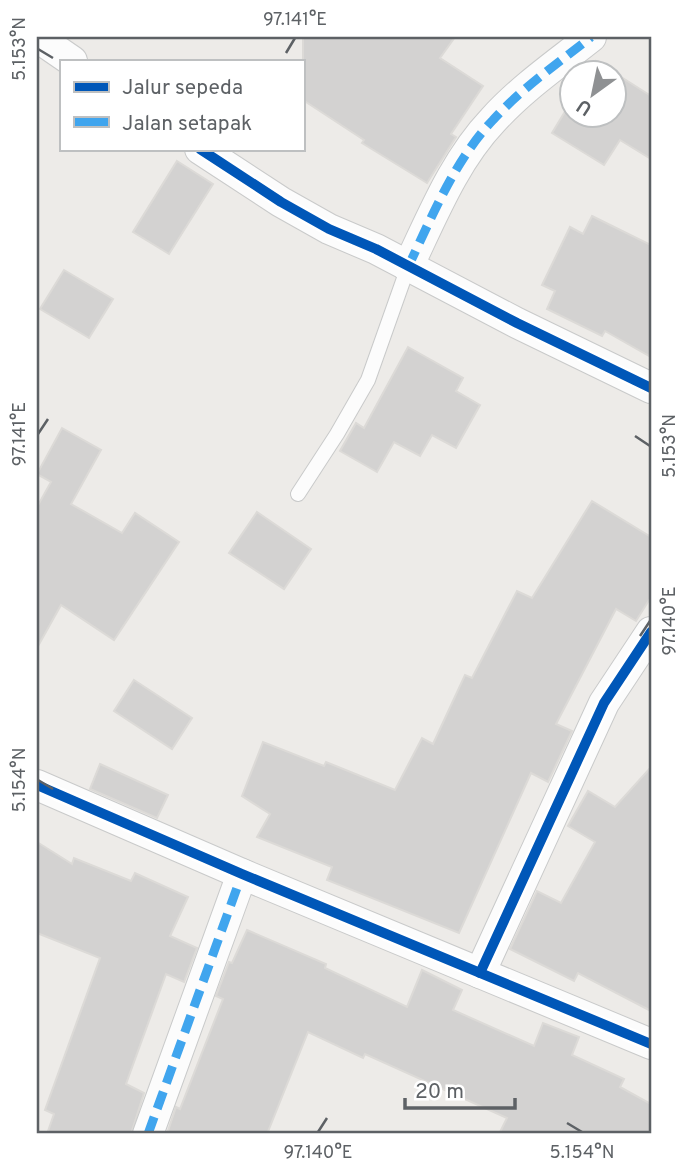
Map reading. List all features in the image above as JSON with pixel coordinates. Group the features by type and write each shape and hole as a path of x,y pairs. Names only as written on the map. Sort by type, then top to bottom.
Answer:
{"street":[{"path":"37,37 71,60"},
{"path":"408,267 447,187 469,150 491,121 524,89 591,37"},
{"path":"203,150 281,202 329,229 651,388"},
{"path":"480,973 604,703 651,632"},
{"path":"37,785 242,874 651,1044"},
{"path":"148,1134 242,874"}],"lane":[{"path":"298,494 338,434 368,380 408,267"}],"building":[{"path":"303,37 455,37 440,58 483,86 451,134 456,137 427,183 362,143 364,140 304,101"},
{"path":"628,81 651,96 651,159 620,140 604,165 552,133 558,123 558,130 628,130"},
{"path":"177,161 213,184 169,254 133,232"},
{"path":"592,216 651,245 651,357 605,331 602,336 547,309 555,291 542,285 570,227 583,234"},
{"path":"64,270 113,299 89,338 40,309"},
{"path":"408,347 463,378 456,391 480,405 456,448 432,435 420,456 394,442 377,472 340,451 356,423 364,428"},
{"path":"62,428 101,450 71,504 122,533 135,513 179,542 114,640 61,605 37,648 37,507 51,482 37,474"},
{"path":"592,501 651,537 651,597 636,621 616,609 556,724 572,731 548,782 531,773 459,933 327,880 332,867 257,837 270,814 242,796 263,742 324,766 326,762 395,790 422,738 433,744 465,675 472,678 517,591 532,598"},
{"path":"257,512 311,549 284,589 229,553"},
{"path":"134,680 192,718 172,749 114,711"},
{"path":"100,764 168,795 157,818 90,789"},
{"path":"651,767 651,1011 578,973 574,981 510,949 537,891 561,903 595,842 568,826 588,791 615,807"},
{"path":"37,842 72,864 74,858 131,881 135,873 188,897 170,936 197,948 184,982 166,974 126,1084 144,1093 131,1134 47,1134 54,1114 45,1110 100,958 37,933"},
{"path":"247,930 326,964 325,968 407,1007 422,970 462,990 453,1010 534,1046 543,1023 579,1037 572,1055 624,1079 620,1087 651,1104 651,1134 499,1134 507,1118 365,1054 363,1058 308,1032 267,1134 167,1134 176,1107 180,1109 223,999 216,996 229,962 232,963"}],"marked path":[{"path":"408,267 455,171 479,136 516,97 591,37"},
{"path":"148,1134 242,874"}],"cycle path":[{"path":"202,150 281,202 329,229 376,249 517,323 651,388"},
{"path":"480,973 604,703 651,632"},
{"path":"37,785 242,874 651,1044"}]}
